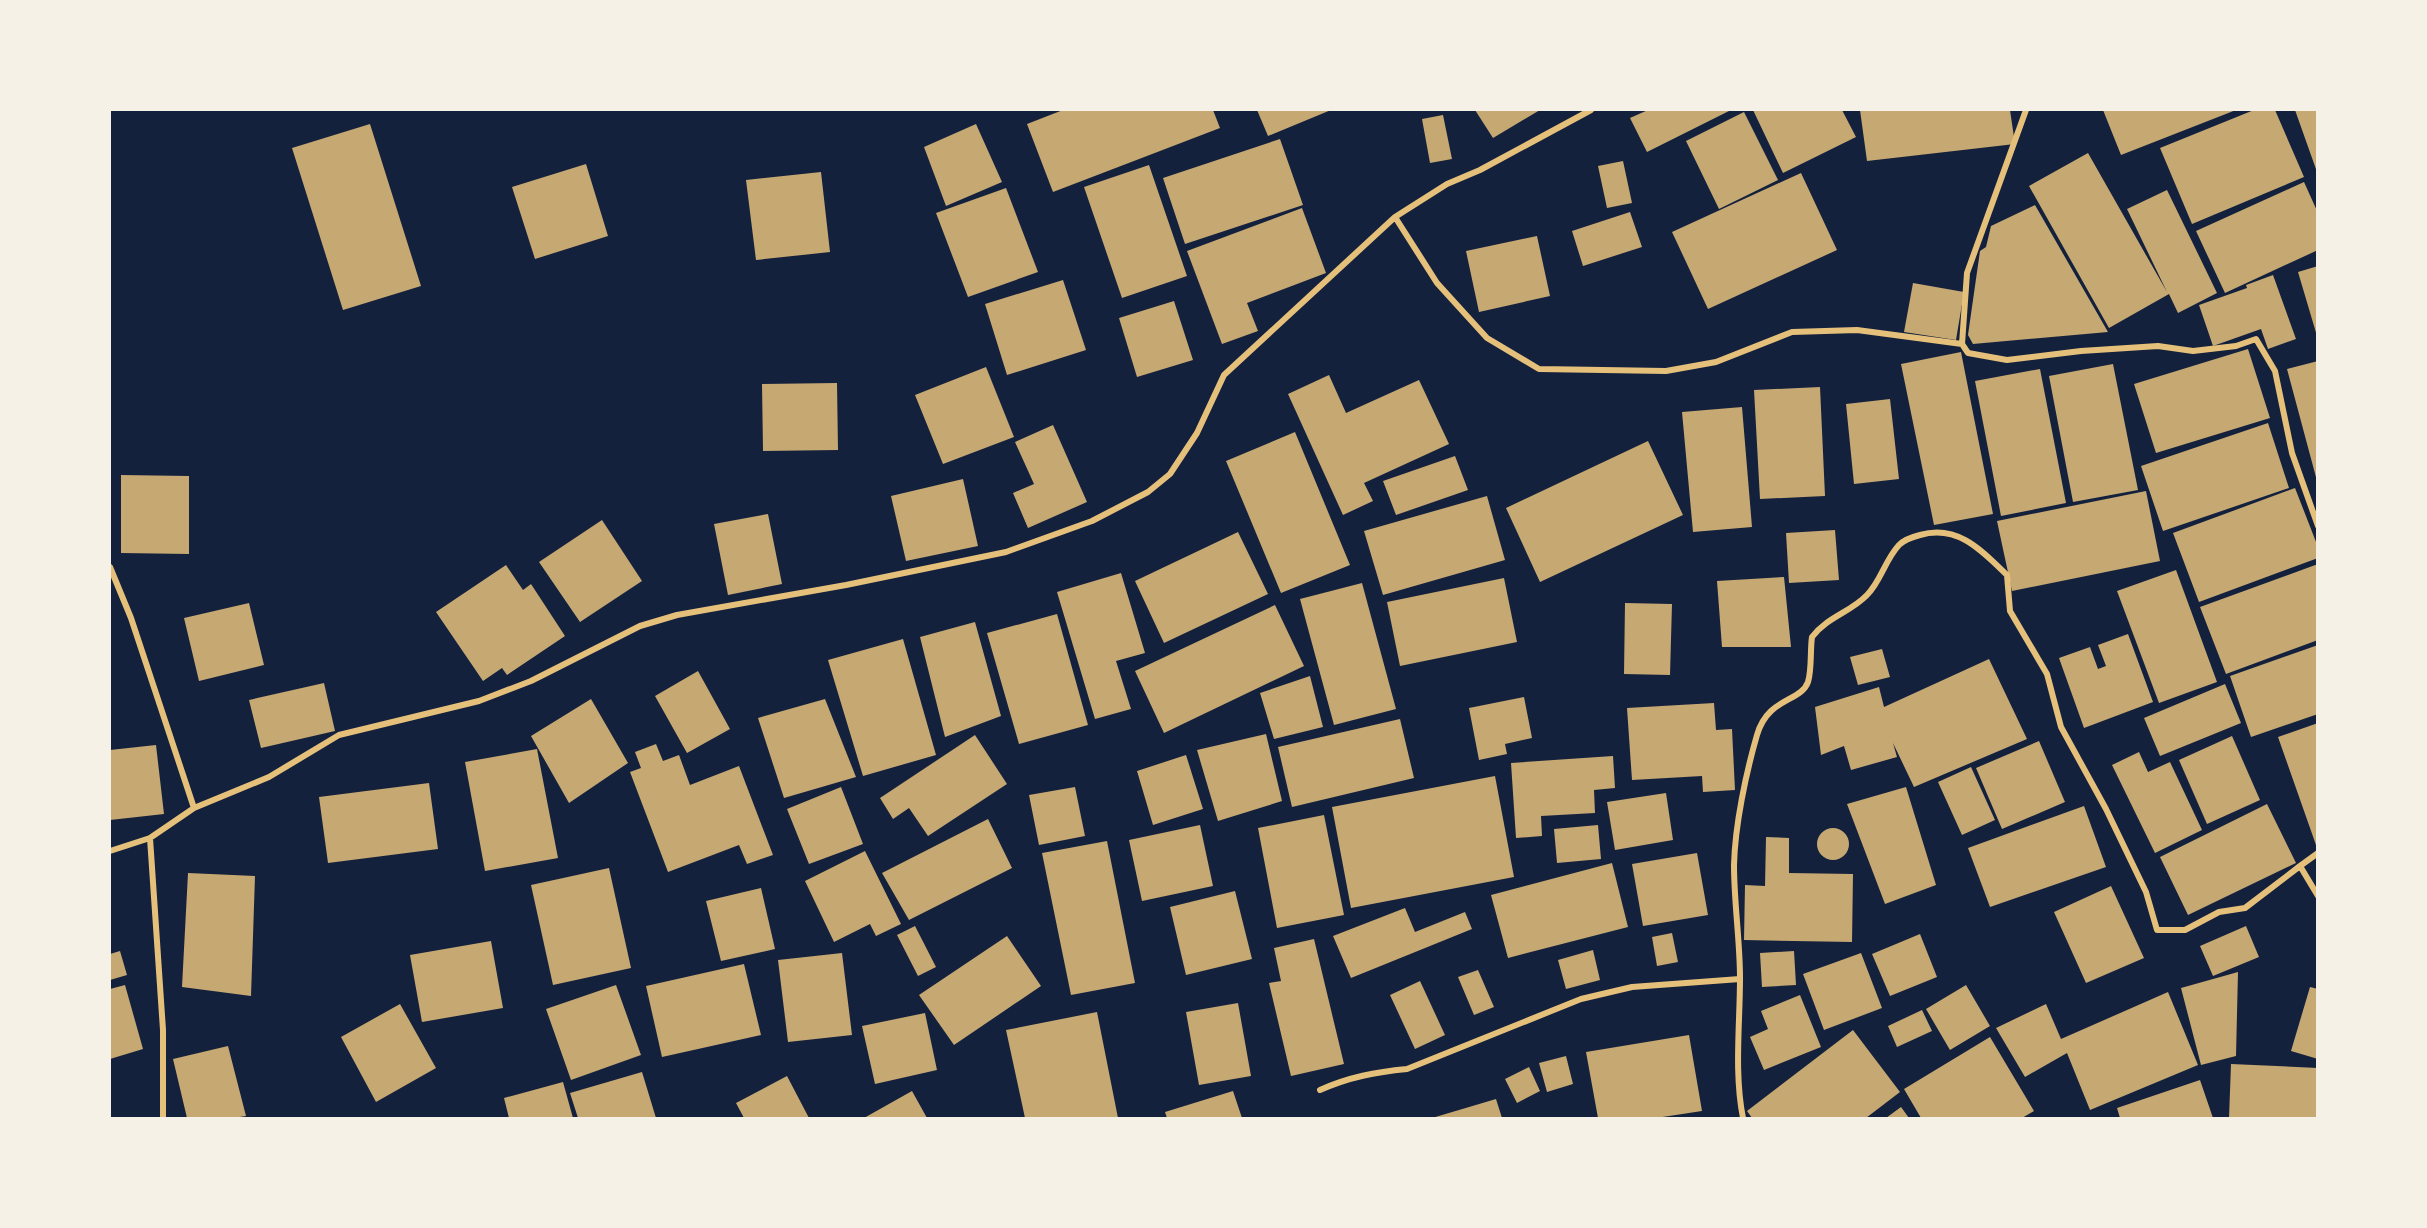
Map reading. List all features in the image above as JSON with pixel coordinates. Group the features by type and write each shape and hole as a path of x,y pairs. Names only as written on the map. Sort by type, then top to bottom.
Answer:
{"street":[{"path":"110,851 150,838 194,808 269,777 339,735 479,701 531,681 640,626 677,615 846,585 1006,552 1092,522 1148,492 1170,474 1197,433 1224,375 1395,218 1447,184 1480,170 1591,110"},
{"path":"2026,110 1967,273 1962,344 1968,353 2007,360 2081,351 2158,346 2193,351 2236,346 2256,339 2275,371 2292,453 2318,526"},
{"path":"1395,218 1437,283 1486,339 1539,369 1666,371 1716,362 1792,332 1857,330 1962,344"},
{"path":"1743,1119 1740,1101 1738,1001 1740,979 1734,863 1757,734 1765,715 1777,704 1802,691 1808,683 1812,637 1816,631 1841,611 1864,598 1874,587 1886,562 1900,544 1909,538 1943,531 1967,541 2007,575 2010,611 2047,674 2061,727 2146,892 2157,930 2185,930 2218,912 2245,908 2318,852"},
{"path":"110,567 131,618 194,808"},
{"path":"150,838 163,1030 163,1119"},
{"path":"2301,866 2318,896"},
{"path":"1320,1090 1340,1081 1381,1071 1407,1069 1581,999 1632,987 1740,979"}],"building":[{"path":"1063,110 1213,110 1220,128 1053,192 1027,124"},
{"path":"1257,110 1331,110 1268,136"},
{"path":"1475,110 1540,110 1493,138"},
{"path":"1648,110 1731,110 1647,152 1630,118"},
{"path":"1753,110 1842,110 1856,137 1783,173"},
{"path":"1860,110 2010,110 2015,144 1867,161"},
{"path":"2103,110 2236,110 2121,155"},
{"path":"2254,110 2275,110 2304,177 2192,224 2160,148"},
{"path":"2295,110 2318,110 2318,172 2317,172"},
{"path":"1744,112 1778,180 1719,209 1686,141"},
{"path":"1443,115 1452,159 1430,163 1422,119"},
{"path":"370,124 421,286 343,310 292,148"},
{"path":"976,124 1002,182 946,206 924,147"},
{"path":"1280,139 1303,205 1185,244 1163,178"},
{"path":"2088,153 2167,292 2127,209 2167,190 2217,293 2178,313 2169,294 2109,328 2029,186"},
{"path":"1623,161 1632,203 1607,208 1598,166"},
{"path":"586,164 608,236 535,259 512,187"},
{"path":"1149,165 1187,276 1122,298 1084,187"},
{"path":"821,172 830,252 756,260 746,180"},
{"path":"1801,173 1837,250 1708,309 1672,232"},
{"path":"2304,182 2318,213 2318,250 2225,293 2196,231"},
{"path":"1006,188 1038,272 968,297 936,213"},
{"path":"2035,205 2108,332 1973,344 1968,335 1980,251 1986,247 1991,226"},
{"path":"1302,208 1326,273 1247,303 1258,331 1222,344 1187,251"},
{"path":"1630,212 1642,247 1583,266 1572,231"},
{"path":"1537,236 1550,296 1479,312 1466,251"},
{"path":"2318,266 2318,336 2317,336 2298,272"},
{"path":"2273,275 2296,339 2268,349 2261,329 2213,346 2199,305 2247,288 2246,285"},
{"path":"1063,280 1086,350 1007,375 985,304"},
{"path":"1913,283 1964,292 1956,340 1904,332"},
{"path":"1174,301 1193,360 1137,377 1119,318"},
{"path":"2248,349 2270,418 2156,453 2134,384"},
{"path":"1961,352 1993,514 1934,525 1901,364"},
{"path":"2318,361 2318,481 2317,481 2287,369"},
{"path":"2113,364 2138,490 2073,502 2049,376"},
{"path":"986,367 1014,437 943,464 915,395"},
{"path":"2040,369 2066,503 2001,516 1975,381"},
{"path":"1329,375 1346,413 1419,380 1449,444 1364,483 1373,501 1343,515 1288,394"},
{"path":"837,383 838,450 763,451 762,384"},
{"path":"1820,387 1825,496 1760,499 1754,390"},
{"path":"1890,399 1899,479 1854,484 1846,404"},
{"path":"1742,407 1752,527 1693,532 1682,412"},
{"path":"2268,423 2289,488 2163,531 2141,466"},
{"path":"1053,425 1087,502 1028,528 1013,493 1034,484 1015,442"},
{"path":"1295,432 1350,565 1281,593 1226,461"},
{"path":"1648,441 1683,515 1540,582 1506,508"},
{"path":"1455,456 1468,490 1396,515 1383,481"},
{"path":"121,475 189,476 189,554 121,553"},
{"path":"963,479 978,546 906,561 891,496"},
{"path":"2295,488 2318,547 2318,558 2199,602 2173,533"},
{"path":"2146,491 2160,561 2012,591 1997,521"},
{"path":"1487,496 1505,560 1383,595 1364,531"},
{"path":"768,514 782,584 728,595 714,524"},
{"path":"602,520 642,581 580,622 539,562"},
{"path":"1835,530 1839,580 1789,583 1786,533"},
{"path":"1238,532 1268,594 1164,643 1135,581"},
{"path":"2318,564 2318,640 2226,674 2200,607"},
{"path":"506,565 523,590 531,584 565,636 507,675 502,668 483,681 436,612"},
{"path":"2176,570 2217,682 2159,703 2117,591"},
{"path":"1121,573 1145,653 1116,661 1131,709 1095,719 1057,592"},
{"path":"1784,577 1791,647 1722,647 1717,581"},
{"path":"1504,578 1517,642 1400,666 1387,602"},
{"path":"1362,583 1396,709 1334,725 1300,599"},
{"path":"249,603 264,665 199,681 184,618"},
{"path":"1625,603 1672,604 1670,675 1624,674"},
{"path":"1275,605 1304,666 1164,733 1135,671"},
{"path":"1057,614 1088,725 1019,744 987,633"},
{"path":"975,622 1001,716 945,737 920,637"},
{"path":"2128,634 2153,702 2084,728 2059,658 2090,647 2098,669 2106,666 2098,645"},
{"path":"903,639 936,755 863,776 828,660"},
{"path":"2318,645 2318,714 2251,737 2230,676"},
{"path":"1882,649 1890,677 1858,685 1850,657"},
{"path":"1989,659 2027,739 1914,787 1893,743 1897,757 1851,770 1844,746 1821,755 1815,707 1879,687 1884,707"},
{"path":"698,671 730,729 687,753 655,696"},
{"path":"1310,676 1323,727 1274,739 1260,693"},
{"path":"324,683 335,731 261,748 249,700"},
{"path":"2225,684 2241,723 2160,756 2144,718"},
{"path":"1524,697 1532,738 1505,744 1507,754 1479,760 1469,708"},
{"path":"591,699 628,763 569,803 531,736"},
{"path":"825,699 856,777 784,798 758,718"},
{"path":"1714,703 1716,730 1732,729 1735,790 1703,792 1702,776 1632,780 1627,708"},
{"path":"1400,719 1414,778 1292,807 1278,747"},
{"path":"2318,723 2318,845 2316,845 2278,737"},
{"path":"1266,734 1282,801 1218,821 1197,750"},
{"path":"975,735 1007,784 928,836 909,808 893,819 880,798"},
{"path":"2232,736 2260,800 2207,824 2179,760"},
{"path":"2039,741 2065,802 2002,829 1976,768"},
{"path":"656,744 663,761 679,755 690,785 739,766 773,855 747,864 739,845 668,872 630,772 641,768 635,752"},
{"path":"156,745 164,814 110,820 110,750"},
{"path":"537,749 558,858 485,871 465,762"},
{"path":"2139,752 2148,772 2170,762 2202,830 2155,853 2112,765"},
{"path":"1186,755 1203,809 1153,825 1137,771"},
{"path":"1613,756 1615,788 1594,790 1595,813 1541,816 1542,836 1516,838 1511,763"},
{"path":"1971,767 1995,820 1962,835 1938,782"},
{"path":"1495,776 1514,877 1351,908 1332,807"},
{"path":"429,783 438,849 328,863 319,797"},
{"path":"841,787 863,844 809,864 787,809"},
{"path":"1075,787 1085,836 1039,845 1029,795"},
{"path":"1906,787 1936,885 1885,904 1847,804"},
{"path":"1666,793 1673,840 1615,850 1607,802"},
{"path":"2267,804 2296,863 2188,915 2160,857"},
{"path":"2084,806 2106,867 1990,907 1968,848"},
{"path":"1324,815 1344,915 1277,928 1258,828"},
{"path":"988,819 1012,868 909,920 882,873"},
{"path":"1200,825 1213,886 1142,901 1129,840"},
{"path":"1598,825 1601,859 1557,863 1554,829"},
{"path":"1833,828 1845,832 1849,844 1845,856 1833,860 1821,856 1817,844 1821,832"},
{"path":"1766,837 1789,838 1789,873 1853,874 1852,942 1744,940 1745,885 1765,886"},
{"path":"1107,841 1135,983 1071,995 1042,853"},
{"path":"865,851 901,924 876,936 870,924 834,942 805,881"},
{"path":"1697,853 1708,915 1643,926 1632,864"},
{"path":"1612,863 1628,927 1508,958 1491,895"},
{"path":"609,868 631,968 553,985 531,885"},
{"path":"188,873 255,876 251,996 182,987"},
{"path":"2111,886 2144,958 2086,983 2054,912"},
{"path":"761,888 775,949 721,961 706,901"},
{"path":"1235,891 1252,959 1186,975 1170,907"},
{"path":"1405,908 1415,932 1465,912 1472,929 1351,978 1333,936"},
{"path":"915,926 936,967 918,976 897,935"},
{"path":"2246,926 2259,957 2213,976 2200,946"},
{"path":"1672,933 1678,962 1657,966 1652,937"},
{"path":"1920,934 1937,977 1890,996 1872,954"},
{"path":"1007,936 1041,986 954,1045 919,995"},
{"path":"1314,939 1344,1064 1291,1076 1269,983 1281,981 1274,948"},
{"path":"491,941 503,1008 422,1022 410,955"},
{"path":"1593,950 1600,980 1566,989 1558,960"},
{"path":"120,951 127,975 110,980 110,954"},
{"path":"1794,951 1796,985 1762,987 1760,953"},
{"path":"842,953 852,1035 788,1042 778,960"},
{"path":"1861,953 1882,1008 1824,1030 1803,974"},
{"path":"744,964 761,1035 662,1057 646,986"},
{"path":"1478,970 1494,1007 1474,1015 1458,977"},
{"path":"2238,972 2236,1056 2201,1065 2181,988"},
{"path":"1420,981 1445,1035 1415,1049 1390,995"},
{"path":"125,985 143,1049 110,1059 110,989"},
{"path":"616,985 641,1055 571,1080 546,1009"},
{"path":"1966,985 1990,1026 1950,1050 1926,1009"},
{"path":"2310,987 2318,989 2318,1059 2291,1051"},
{"path":"2168,992 2198,1065 2090,1110 2067,1053 2025,1077 1996,1028 2046,1004 2061,1039"},
{"path":"1800,995 1821,1047 1764,1070 1750,1037 1768,1029 1761,1011"},
{"path":"1238,1003 1251,1076 1199,1085 1186,1012"},
{"path":"400,1004 436,1068 376,1102 341,1037"},
{"path":"1922,1010 1932,1031 1897,1047 1888,1026"},
{"path":"1097,1012 1118,1118 1025,1118 1006,1030"},
{"path":"925,1013 937,1070 875,1084 862,1026"},
{"path":"1853,1030 1900,1092 1866,1118 1752,1118 1747,1111"},
{"path":"1689,1035 1702,1111 1656,1118 1598,1118 1586,1052"},
{"path":"1990,1037 2034,1111 2022,1118 1921,1118 1904,1089"},
{"path":"228,1046 246,1116 187,1118 173,1059"},
{"path":"1566,1056 1573,1084 1547,1092 1539,1063"},
{"path":"2231,1064 2318,1068 2318,1118 2229,1118"},
{"path":"1529,1067 1540,1091 1517,1103 1505,1079"},
{"path":"642,1072 656,1118 578,1118 570,1093"},
{"path":"787,1076 809,1118 744,1118 736,1103"},
{"path":"2200,1080 2213,1118 2120,1118 2117,1108"},
{"path":"563,1082 573,1118 509,1118 504,1098"},
{"path":"912,1091 927,1118 864,1118"},
{"path":"1233,1091 1242,1118 1167,1118 1165,1112"},
{"path":"1496,1099 1502,1118 1432,1118"},
{"path":"1901,1107 1909,1118 1886,1118"}]}
